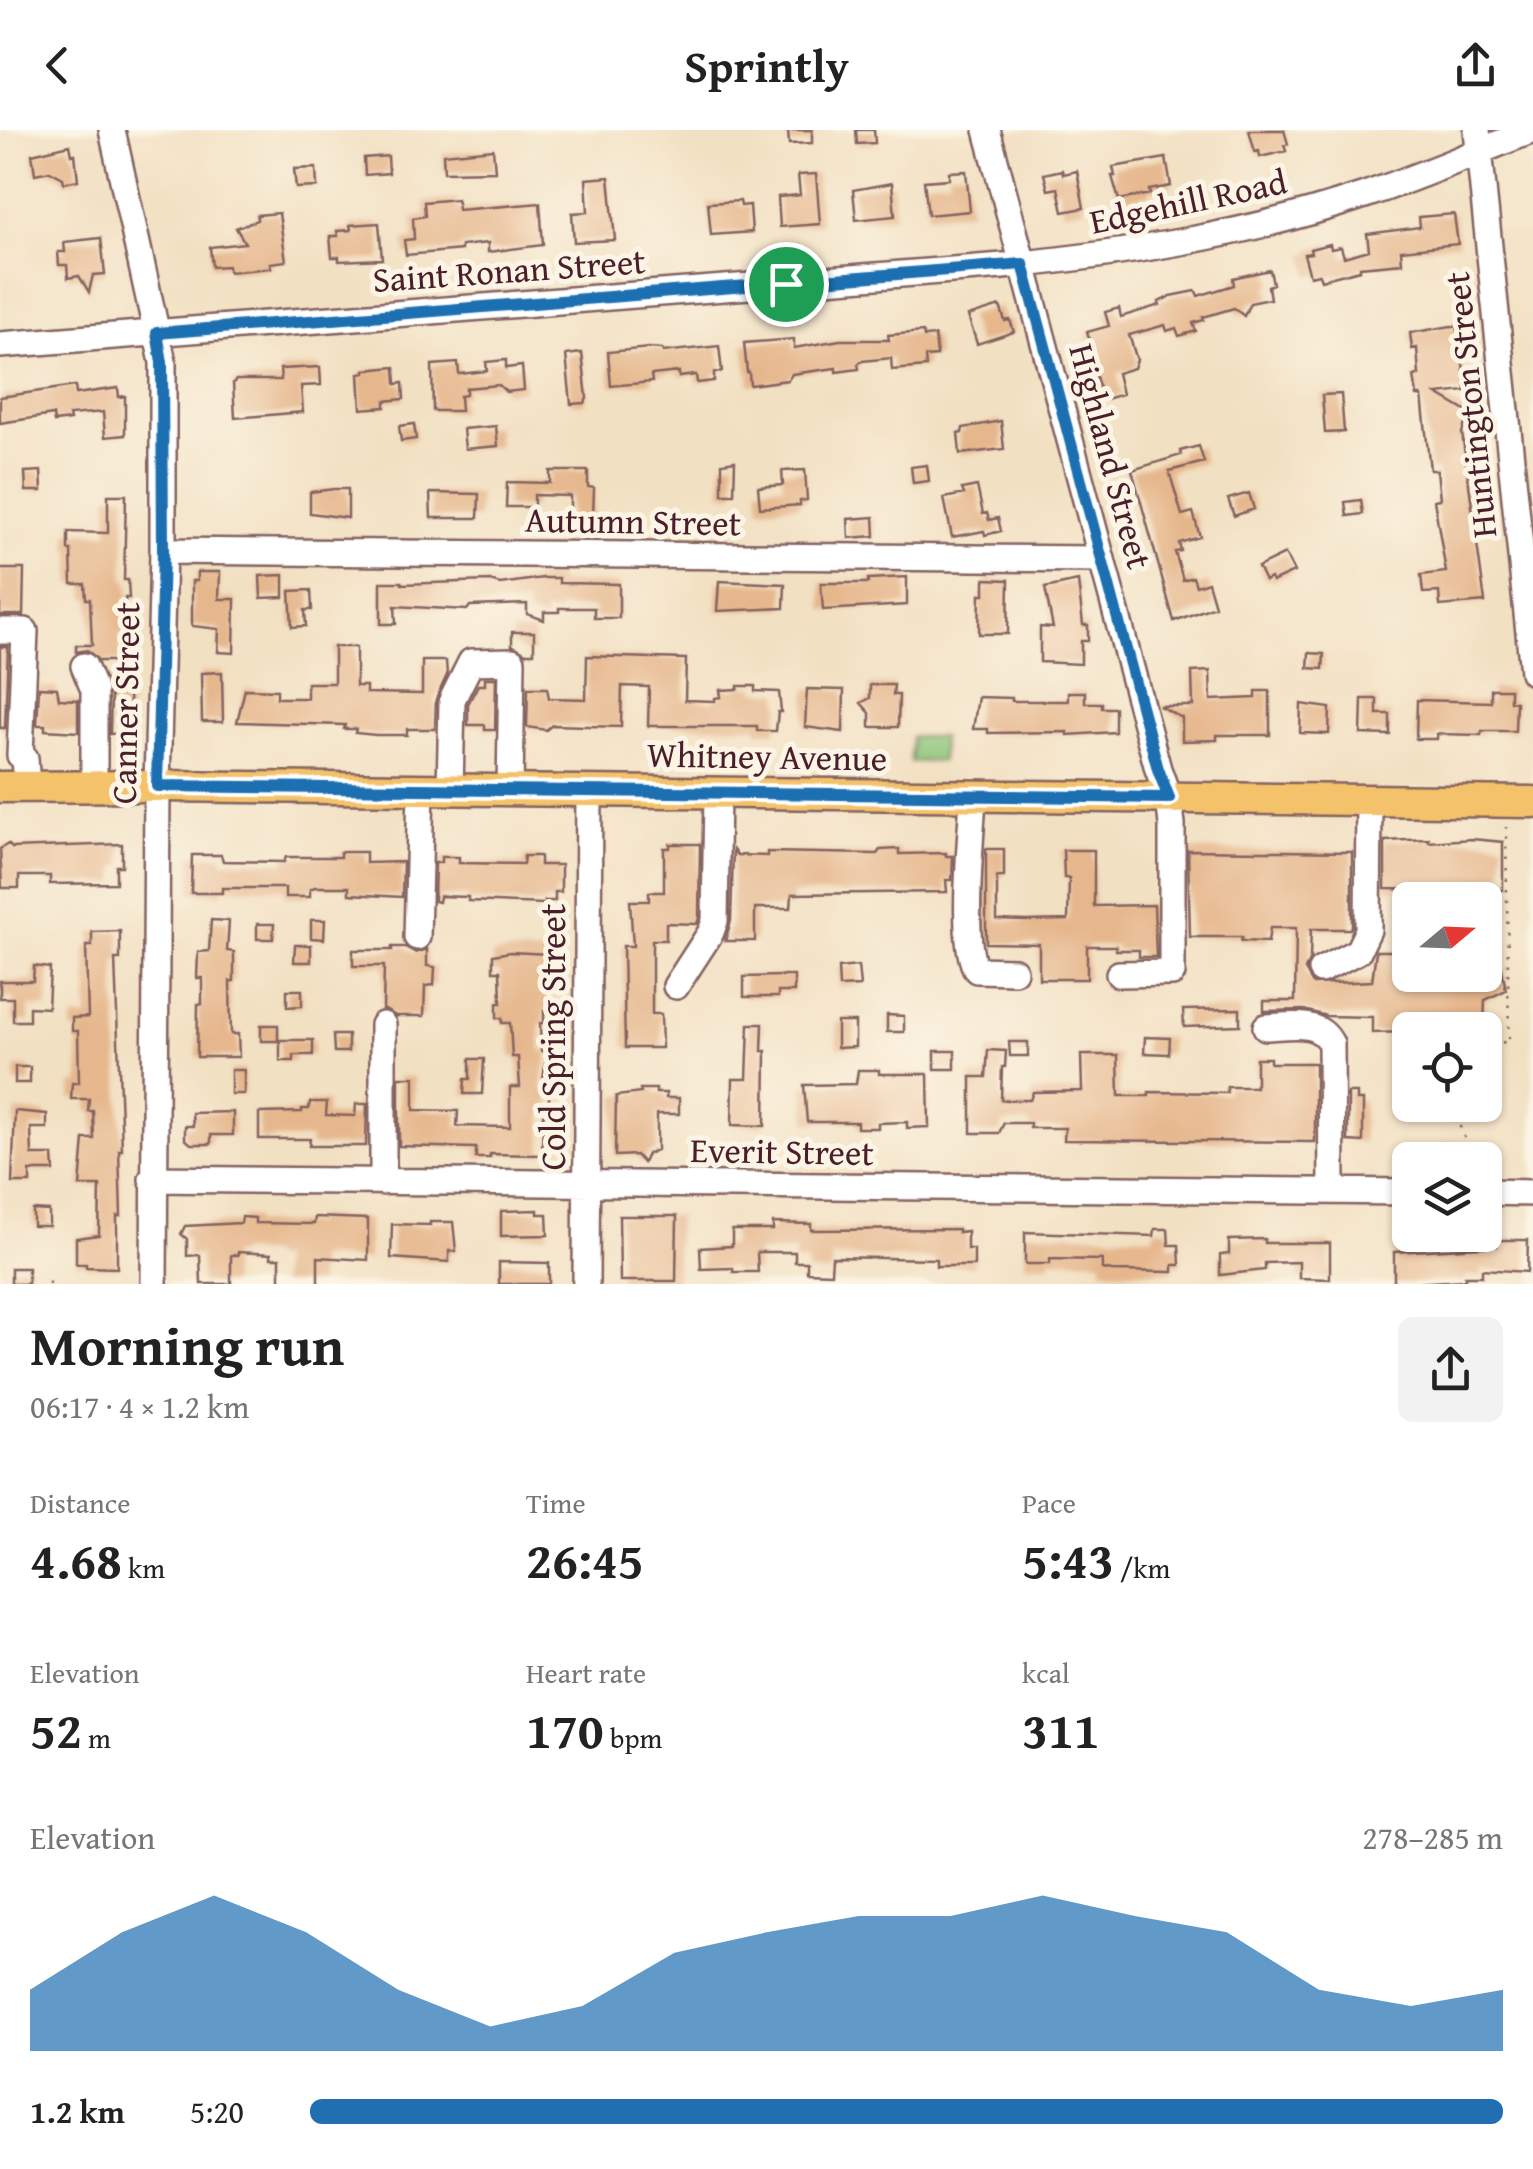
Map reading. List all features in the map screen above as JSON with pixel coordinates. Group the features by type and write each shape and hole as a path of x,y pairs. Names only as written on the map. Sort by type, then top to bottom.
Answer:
{"main road":[{"name":"Whitney Avenue","path":"18,778 94,786 1533,802"}],"street":[{"name":"Canner Street","path":"112,130 162,362 154,1284"},
{"name":"Highland Street","path":"986,130 1169,798 1172,973 1119,974"},
{"name":"Edgehill Road","path":"1023,264 1134,252 1256,227 1363,196 1478,141 1533,130"},
{"name":"Huntington Street","path":"1478,141 1533,672"},
{"name":"Saint Ronan Street","path":"0,345 1023,264"},
{"name":"Autumn Street","path":"163,551 1102,559"},
{"path":"0,631 25,631 18,778"},
{"path":"18,778 30,753 34,650"},
{"path":"417,938 435,789 452,700 471,662 512,661 510,790"},
{"path":"84,666 94,690 94,786"},
{"name":"Cold Spring Street","path":"586,1284 589,791"},
{"path":"676,986 714,921 716,793"},
{"path":"974,796 968,866 970,954 977,970 1014,971"},
{"path":"1321,970 1358,950 1368,930 1369,800"},
{"path":"383,1025 383,1182"},
{"path":"1266,1027 1316,1026 1331,1044 1332,1191"},
{"name":"Everit Street","path":"152,1179 1392,1192"},
{"path":"1502,1186 1533,1193"}],"path":[{"path":"1502,1042 1509,1042 1506,827"}],"green space":[{"path":"911,737 942,737 941,761 911,762"}],"building":[{"path":"788,130 812,130 812,143 789,144"},
{"path":"856,130 874,130 875,143 857,144"},
{"path":"1249,130 1284,130 1286,151 1260,157"},
{"path":"70,145 78,180 64,183 63,178 50,171 35,174 32,154"},
{"path":"493,149 495,171 444,172 443,154"},
{"path":"388,156 389,173 365,175 364,158"},
{"path":"1166,158 1171,186 1119,200 1113,167"},
{"path":"316,168 317,187 296,188 294,169"},
{"path":"1062,170 1063,174 1077,171 1084,208 1063,212 1058,188 1048,190 1044,174"},
{"path":"966,171 970,211 928,215 924,181 949,179 949,172"},
{"path":"816,174 820,224 780,227 778,197 800,195 798,175"},
{"path":"609,177 615,240 574,242 572,213 588,212 586,179"},
{"path":"892,183 895,216 856,220 853,190"},
{"path":"457,199 458,210 540,203 543,245 488,252 488,243 461,246 461,250 406,255 404,240 414,239 413,218 425,216 424,202"},
{"path":"740,201 741,206 750,205 752,232 711,235 708,203"},
{"path":"279,213 286,261 270,263 271,268 229,272 228,266 212,267 210,247 245,243 236,228 257,220 257,215"},
{"path":"1454,214 1458,244 1401,250 1402,263 1360,267 1321,280 1319,274 1310,276 1304,254 1311,253 1310,249 1330,244 1331,249 1341,247 1344,257 1369,250 1367,234 1420,227 1419,217"},
{"path":"379,223 382,259 339,261 339,257 332,257 330,236 351,230 350,225"},
{"path":"101,238 105,274 93,275 89,292 79,276 68,278 67,265 59,265 58,252 65,252 64,242"},
{"path":"1270,270 1270,299 1250,303 1244,316 1234,308 1203,317 1204,320 1193,323 1196,331 1179,336 1176,328 1167,331 1165,325 1129,335 1137,360 1134,368 1117,373 1122,394 1103,400 1087,346 1091,345 1087,332 1109,326 1105,312 1119,308 1121,317 1160,305 1171,296 1196,291 1198,296 1234,285 1233,278"},
{"path":"1000,306 1014,332 977,344 968,316"},
{"path":"1457,327 1460,336 1466,391 1437,394 1469,413 1462,433 1485,602 1440,606 1439,592 1423,593 1421,575 1446,572 1434,500 1440,499 1437,470 1430,470 1422,396 1417,396 1414,376 1419,375 1417,348 1412,349 1410,333"},
{"path":"923,332 924,337 935,336 937,356 925,357 926,367 892,370 891,358 862,361 859,369 792,374 788,380 750,385 744,343 794,339 794,348 840,340 889,340 888,335"},
{"path":"719,346 722,372 714,373 714,381 697,383 696,375 679,377 679,372 651,375 652,382 611,386 608,352"},
{"path":"582,353 587,398 585,403 571,404 566,355"},
{"path":"506,360 506,368 522,366 524,390 506,392 499,385 466,388 466,395 460,396 461,411 433,411 432,365 458,363 459,374 487,371 486,362"},
{"path":"320,367 321,385 301,386 303,412 235,418 236,380 281,380 280,369"},
{"path":"395,367 396,384 403,383 404,399 385,401 385,407 361,409 359,374"},
{"path":"75,386 76,394 118,388 119,397 125,396 125,435 105,437 103,412 69,415 70,420 54,422 53,415 0,423 0,397"},
{"path":"1341,394 1344,432 1325,433 1322,395"},
{"path":"1001,421 1004,449 960,454 958,433 963,428"},
{"path":"414,424 416,439 401,441 399,426"},
{"path":"496,426 498,446 465,449 463,429"},
{"path":"1199,446 1204,462 1169,471 1182,515 1193,512 1200,537 1179,543 1181,551 1175,552 1183,580 1193,577 1196,586 1208,582 1215,606 1174,621 1132,470"},
{"path":"735,461 734,494 722,494 722,463"},
{"path":"927,465 929,481 913,483 911,467"},
{"path":"805,470 807,500 800,501 800,505 760,508 758,487 783,485 782,471"},
{"path":"41,471 42,491 26,491 25,472"},
{"path":"550,471 588,471 588,487 594,488 593,519 570,519 570,496 534,495 534,507 506,507 507,482 550,483"},
{"path":"977,486 983,514 987,513 989,520 998,518 1001,531 952,537 944,498 964,494 962,489"},
{"path":"348,489 348,518 310,513 310,492"},
{"path":"430,493 479,494 478,518 431,518"},
{"path":"1249,493 1254,509 1234,516 1228,499"},
{"path":"108,495 126,495 124,580 128,580 129,598 125,598 127,633 120,633 120,661 99,661 87,650 76,652 76,645 92,645 90,599 86,599 85,584 72,584 68,550 68,532 108,533"},
{"path":"1361,500 1363,514 1347,516 1345,502"},
{"path":"681,515 699,515 700,532 682,532"},
{"path":"874,517 875,536 849,538 848,519"},
{"path":"1285,554 1294,572 1272,582 1270,578 1265,581 1258,567"},
{"path":"0,569 24,569 23,615 0,615"},
{"path":"197,572 220,572 219,599 235,599 234,653 218,652 219,629 192,626 192,581 197,581"},
{"path":"284,575 284,597 261,598 260,576"},
{"path":"907,577 907,605 823,610 821,583 868,583 868,579"},
{"path":"559,578 559,583 619,584 619,618 594,618 594,608 559,608 559,612 544,612 544,620 527,614 527,604 470,606 467,610 395,606 396,624 381,624 381,582 500,584"},
{"path":"985,579 1009,580 1008,634 979,634 980,594 985,594"},
{"path":"719,581 785,584 784,608 717,611"},
{"path":"1078,581 1083,625 1088,625 1088,641 1081,641 1081,664 1040,662 1040,627 1053,628 1045,588"},
{"path":"311,590 312,610 305,610 306,626 292,627 290,591"},
{"path":"512,632 534,632 534,653 512,645"},
{"path":"0,647 8,647 5,728 0,728"},
{"path":"334,647 356,647 356,686 366,686 366,693 422,694 422,661 446,661 447,675 436,699 435,729 407,729 407,735 376,735 355,733 356,729 344,729 345,725 237,722 245,689 277,690 277,698 307,698 307,683 334,683"},
{"path":"1309,653 1324,654 1323,669 1308,668"},
{"path":"587,656 686,659 685,700 715,701 721,697 720,690 738,686 779,692 781,712 776,731 757,731 757,726 648,726 649,687 622,686 621,727 527,727 528,688 547,688 549,698 586,699"},
{"path":"1210,671 1211,700 1256,698 1256,691 1270,691 1270,735 1217,735 1217,740 1182,741 1182,718 1159,706 1193,706 1192,672"},
{"path":"222,672 223,722 202,722 201,673"},
{"path":"485,678 496,678 495,730 485,730 485,725 468,725 468,704 478,685 485,685"},
{"path":"870,685 894,685 893,695 899,695 898,727 870,727 870,713 861,703 870,698"},
{"path":"39,687 57,688 59,699 78,700 78,732 45,730 45,725 37,725"},
{"path":"807,689 844,690 843,732 805,727"},
{"path":"1491,689 1510,689 1510,701 1516,702 1515,731 1437,734 1437,739 1416,739 1417,700 1491,702"},
{"path":"111,692 129,692 130,733 110,734"},
{"path":"1068,692 1085,692 1085,703 1115,708 1115,732 1068,735 988,733 988,729 973,729 978,697 1068,701"},
{"path":"1362,699 1377,699 1377,714 1390,714 1390,735 1361,734"},
{"path":"1301,704 1330,708 1329,734 1300,733"},
{"path":"1385,841 1503,842 1503,890 1502,882 1392,882 1392,889 1385,889"},
{"path":"8,844 12,848 122,844 122,866 116,866 116,883 50,884 50,876 19,876 19,888 2,888 0,849"},
{"path":"670,844 700,844 699,918 697,924 666,923 666,940 652,940 652,1014 661,1014 662,1048 625,1048 623,946 633,946 630,901 649,901 649,892 664,892 664,848 670,848"},
{"path":"899,849 899,854 953,856 947,892 792,894 791,908 755,908 755,941 725,941 731,921 733,850 737,855 767,856 767,852 877,854 880,850"},
{"path":"986,849 1004,849 1004,877 997,877 997,920 1028,921 1068,920 1069,878 1064,878 1063,850 1094,850 1094,906 1154,905 1156,957 1139,957 1139,950 1116,950 1116,946 1087,946 1087,979 1039,979 1039,944 986,943"},
{"path":"1188,850 1352,852 1352,926 1311,929 1310,958 1305,970 1313,984 1372,981 1376,951 1392,951 1392,992 1502,992 1485,1000 1485,1012 1392,1012 1392,1032 1372,1033 1372,1017 1326,1016 1304,1010 1264,1011 1264,1001 1295,1001 1296,928 1270,928 1268,942 1241,941 1242,937 1190,937"},
{"path":"340,852 366,852 366,863 403,862 402,897 349,894 349,887 315,887 310,889 310,897 285,897 285,888 222,888 222,893 191,893 192,855 221,855 223,861 284,862 286,857 340,857"},
{"path":"524,856 540,856 540,865 561,865 561,892 555,892 555,901 468,901 468,897 440,896 439,902 434,901 435,863 441,863 441,857 459,857 459,863 523,864"},
{"path":"211,920 229,921 227,951 234,952 231,1034 238,1034 239,1057 197,1057 198,1004 202,1004 198,952 209,951"},
{"path":"311,920 325,920 324,939 311,938"},
{"path":"257,924 274,924 273,939 257,939"},
{"path":"120,931 120,959 115,959 122,1150 117,1268 86,1267 76,1264 76,1238 99,1235 100,1186 80,1186 84,1139 94,1139 93,1111 88,1111 89,1099 71,1099 72,1083 79,1083 78,1031 72,1031 72,1018 88,1017 86,946 92,946 92,932"},
{"path":"295,945 311,945 311,962 294,962"},
{"path":"405,947 416,953 427,949 427,966 435,967 434,985 425,986 424,1016 396,1016 383,1009 384,966 353,966 353,950"},
{"path":"549,954 548,1011 544,1011 544,1023 540,1023 541,1051 547,1051 548,1064 542,1089 549,1089 549,1115 543,1115 542,1155 490,1154 490,1158 476,1158 476,1148 399,1146 399,1077 414,1077 414,1110 458,1111 457,1126 510,1127 510,1087 520,1087 518,1057 512,1057 510,1023 497,1018 497,1003 501,1003 500,971 493,971 493,955"},
{"path":"34,966 50,968 48,1008 29,1007 29,1021 13,1021 13,998 0,998 0,981 33,981"},
{"path":"858,966 860,986 839,987 838,968"},
{"path":"794,976 794,992 778,992 778,997 744,997 744,977"},
{"path":"287,990 302,990 302,1006 287,1007"},
{"path":"1240,1009 1240,1025 1184,1027 1183,1010"},
{"path":"887,1015 904,1016 904,1032 887,1032"},
{"path":"837,1022 855,1022 855,1047 837,1048"},
{"path":"749,1024 763,1024 765,1126 732,1125 733,1079 747,1079"},
{"path":"261,1025 278,1025 278,1041 261,1041"},
{"path":"333,1035 348,1035 348,1052 334,1052"},
{"path":"1145,1037 1170,1038 1169,1054 1144,1053"},
{"path":"280,1040 313,1040 313,1055 294,1055 294,1061 280,1061"},
{"path":"1009,1042 1028,1042 1028,1056 1010,1056"},
{"path":"988,1050 1006,1051 1001,1100 1030,1100 1033,1092 1082,1091 1081,1055 1118,1055 1119,1096 1149,1096 1149,1092 1227,1093 1227,1087 1256,1087 1256,1058 1270,1058 1270,1063 1315,1063 1315,1142 1064,1140 1065,1128 1030,1128 1030,1123 1004,1123 999,1133 971,1133 971,1077 986,1077"},
{"path":"935,1051 955,1051 955,1069 935,1069"},
{"path":"470,1059 484,1059 482,1094 464,1094 465,1079 470,1079"},
{"path":"15,1067 30,1067 30,1083 15,1083"},
{"path":"231,1070 244,1070 244,1094 231,1094"},
{"path":"858,1070 928,1074 929,1127 907,1128 907,1122 857,1128 857,1122 807,1122 804,1085 856,1084"},
{"path":"640,1089 656,1089 656,1093 666,1093 666,1098 679,1098 679,1114 657,1114 657,1150 647,1154 643,1163 636,1155 615,1156 616,1096 641,1093"},
{"path":"1348,1093 1357,1093 1357,1100 1363,1100 1363,1142 1348,1141"},
{"path":"310,1102 327,1102 326,1115 355,1116 356,1104 367,1104 366,1146 309,1146 310,1139 259,1139 259,1113 302,1112 309,1109"},
{"path":"15,1111 47,1114 47,1128 31,1128 32,1155 53,1155 54,1171 30,1171 30,1183 12,1183"},
{"path":"233,1112 233,1135 211,1135 211,1144 191,1144 185,1139 185,1126 193,1126 192,1113"},
{"path":"33,1210 49,1211 49,1226 33,1226"},
{"path":"538,1210 538,1214 547,1214 548,1235 501,1236 501,1211"},
{"path":"619,1216 677,1216 676,1281 620,1281"},
{"path":"242,1217 255,1218 255,1223 314,1224 315,1217 368,1219 368,1260 318,1257 318,1284 280,1284 280,1258 238,1252 231,1255 231,1284 201,1284 200,1255 187,1256 187,1239 181,1234 185,1226 241,1223"},
{"path":"453,1222 456,1251 449,1251 449,1262 391,1258 392,1224"},
{"path":"773,1223 811,1224 811,1230 958,1229 967,1231 967,1249 974,1249 974,1266 936,1266 936,1259 832,1257 831,1273 807,1272 807,1262 795,1262 795,1252 757,1252 758,1272 701,1269 700,1248 732,1246 732,1230 773,1230"},
{"path":"1155,1229 1168,1229 1169,1245 1179,1245 1180,1265 1173,1265 1173,1272 1112,1271 1102,1269 1102,1260 1050,1259 1050,1264 1025,1264 1025,1232 1154,1236"},
{"path":"1265,1239 1265,1243 1330,1243 1330,1279 1299,1278 1299,1262 1265,1263 1265,1270 1220,1275 1220,1255 1229,1254 1229,1240"},
{"path":"1502,1240 1528,1240 1527,1272 1482,1269 1482,1276 1465,1276 1465,1280 1394,1284 1394,1252 1502,1252"},
{"path":"499,1262 549,1263 549,1284 499,1284"},
{"path":"11,1268 28,1268 28,1284 11,1284"}],"route":[{"path":"1023,264 1169,798 157,786 163,551 162,362 157,333 786,284 1023,264"}]}
